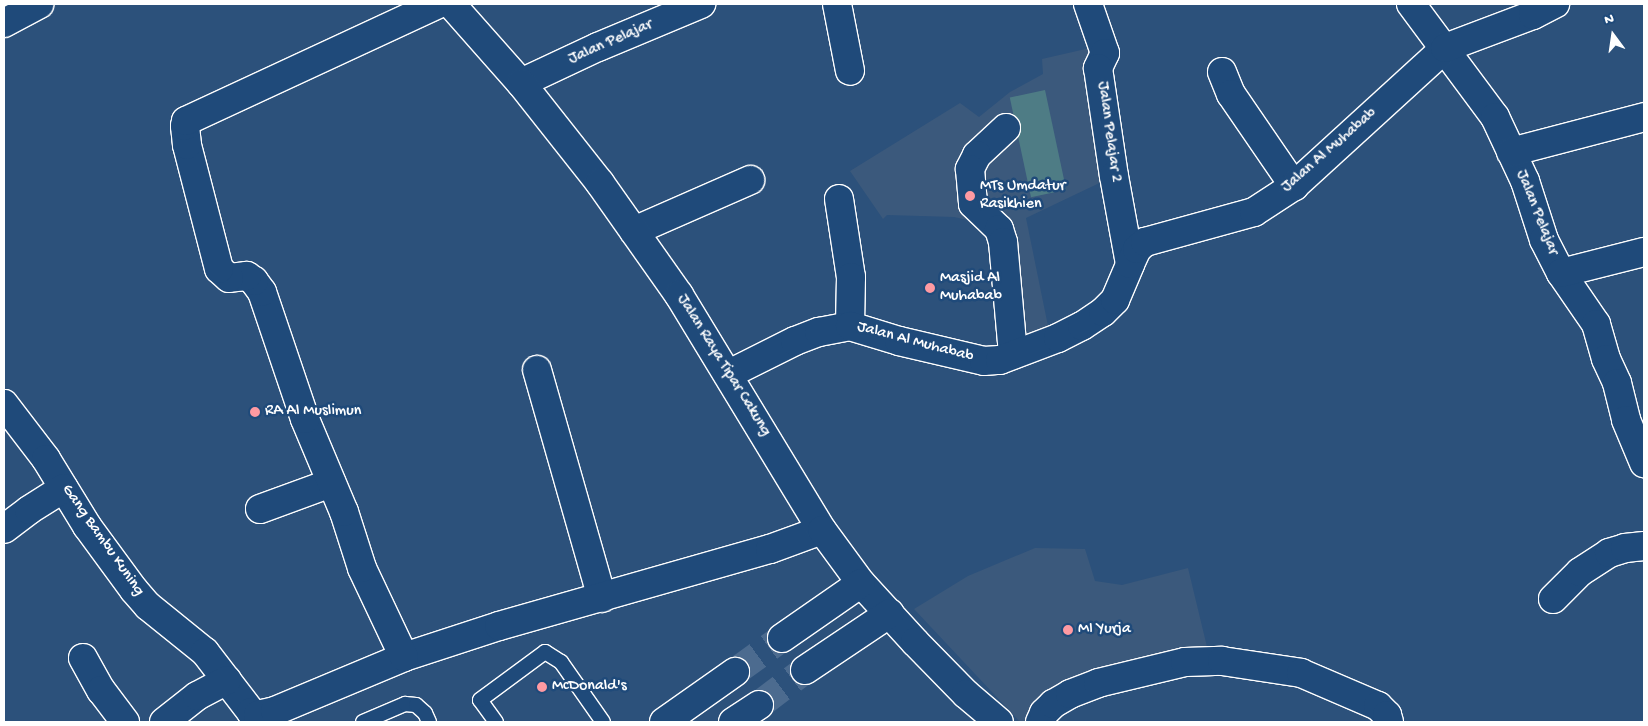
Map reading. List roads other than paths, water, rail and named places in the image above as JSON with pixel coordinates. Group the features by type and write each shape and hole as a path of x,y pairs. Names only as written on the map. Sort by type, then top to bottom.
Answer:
{"street":[{"path":"4,23 39,4"},
{"path":"438,4 186,121 187,145 219,269 229,278 247,276 254,281 262,292 302,411 362,568 404,657 499,626 770,550 822,530"},
{"name":"Jalan Raya Tipar Cakung","path":"451,4 521,83 600,182 679,295 729,374 822,530 861,583 966,694 999,722"},
{"name":"Jalan Pelajar","path":"521,83 598,47 701,4"},
{"path":"837,4 850,71"},
{"name":"Jalan Pelajar 2","path":"1088,4 1104,53 1098,68 1114,176 1130,264"},
{"name":"Jalan Pelajar","path":"1411,4 1495,117 1525,182 1544,240 1561,272 1596,324 1606,359 1635,418 1644,463"},
{"name":"Jalan Al Muhabab","path":"729,374 794,341 819,332 850,326 908,343 984,361 1013,356 1082,326 1103,312 1115,300 1137,249 1145,242 1254,212 1294,186 1445,48 1533,15 1556,4"},
{"path":"1222,72 1231,94 1294,186"},
{"path":"1511,152 1644,117"},
{"path":"1006,128 977,155 970,169 970,177 973,204 999,229 1003,242 1013,356"},
{"path":"634,231 750,180"},
{"path":"838,199 851,277 850,326"},
{"path":"1561,272 1644,252"},
{"path":"537,370 602,598"},
{"name":"Gang Bambu Kuning","path":"4,404 46,459 87,526 134,590 148,606 205,652 251,712 258,715 275,711 404,657"},
{"path":"260,509 331,483"},
{"path":"4,530 29,510 64,488"},
{"path":"1553,599 1580,572 1609,553 1624,548 1644,546"},
{"path":"782,638 861,583"},
{"path":"805,670 890,613"},
{"path":"82,658 102,690 126,722"},
{"path":"1040,722 1053,704 1070,694 1098,683 1185,662 1222,661 1301,673 1378,706 1387,715 1389,722"},
{"path":"664,722 735,672"},
{"path":"164,722 197,696 227,680"},
{"path":"733,722 759,705"}],"lane":[{"path":"496,722 480,700 545,652 561,662 603,722"},
{"path":"363,722 405,704 416,705 425,713 429,722"}],"tunnel":[{"path":"735,672 782,638"},
{"path":"759,705 805,670"}],"place":[{"name":"MTs Umdatur Rasikhien","path":"970,196"},
{"name":"Masjid Al Muhabab","path":"930,288"},
{"name":"RA Al Muslimun","path":"255,412"},
{"name":"MI Yurja","path":"1068,630"},
{"name":"McDonald's","path":"542,687"}]}
